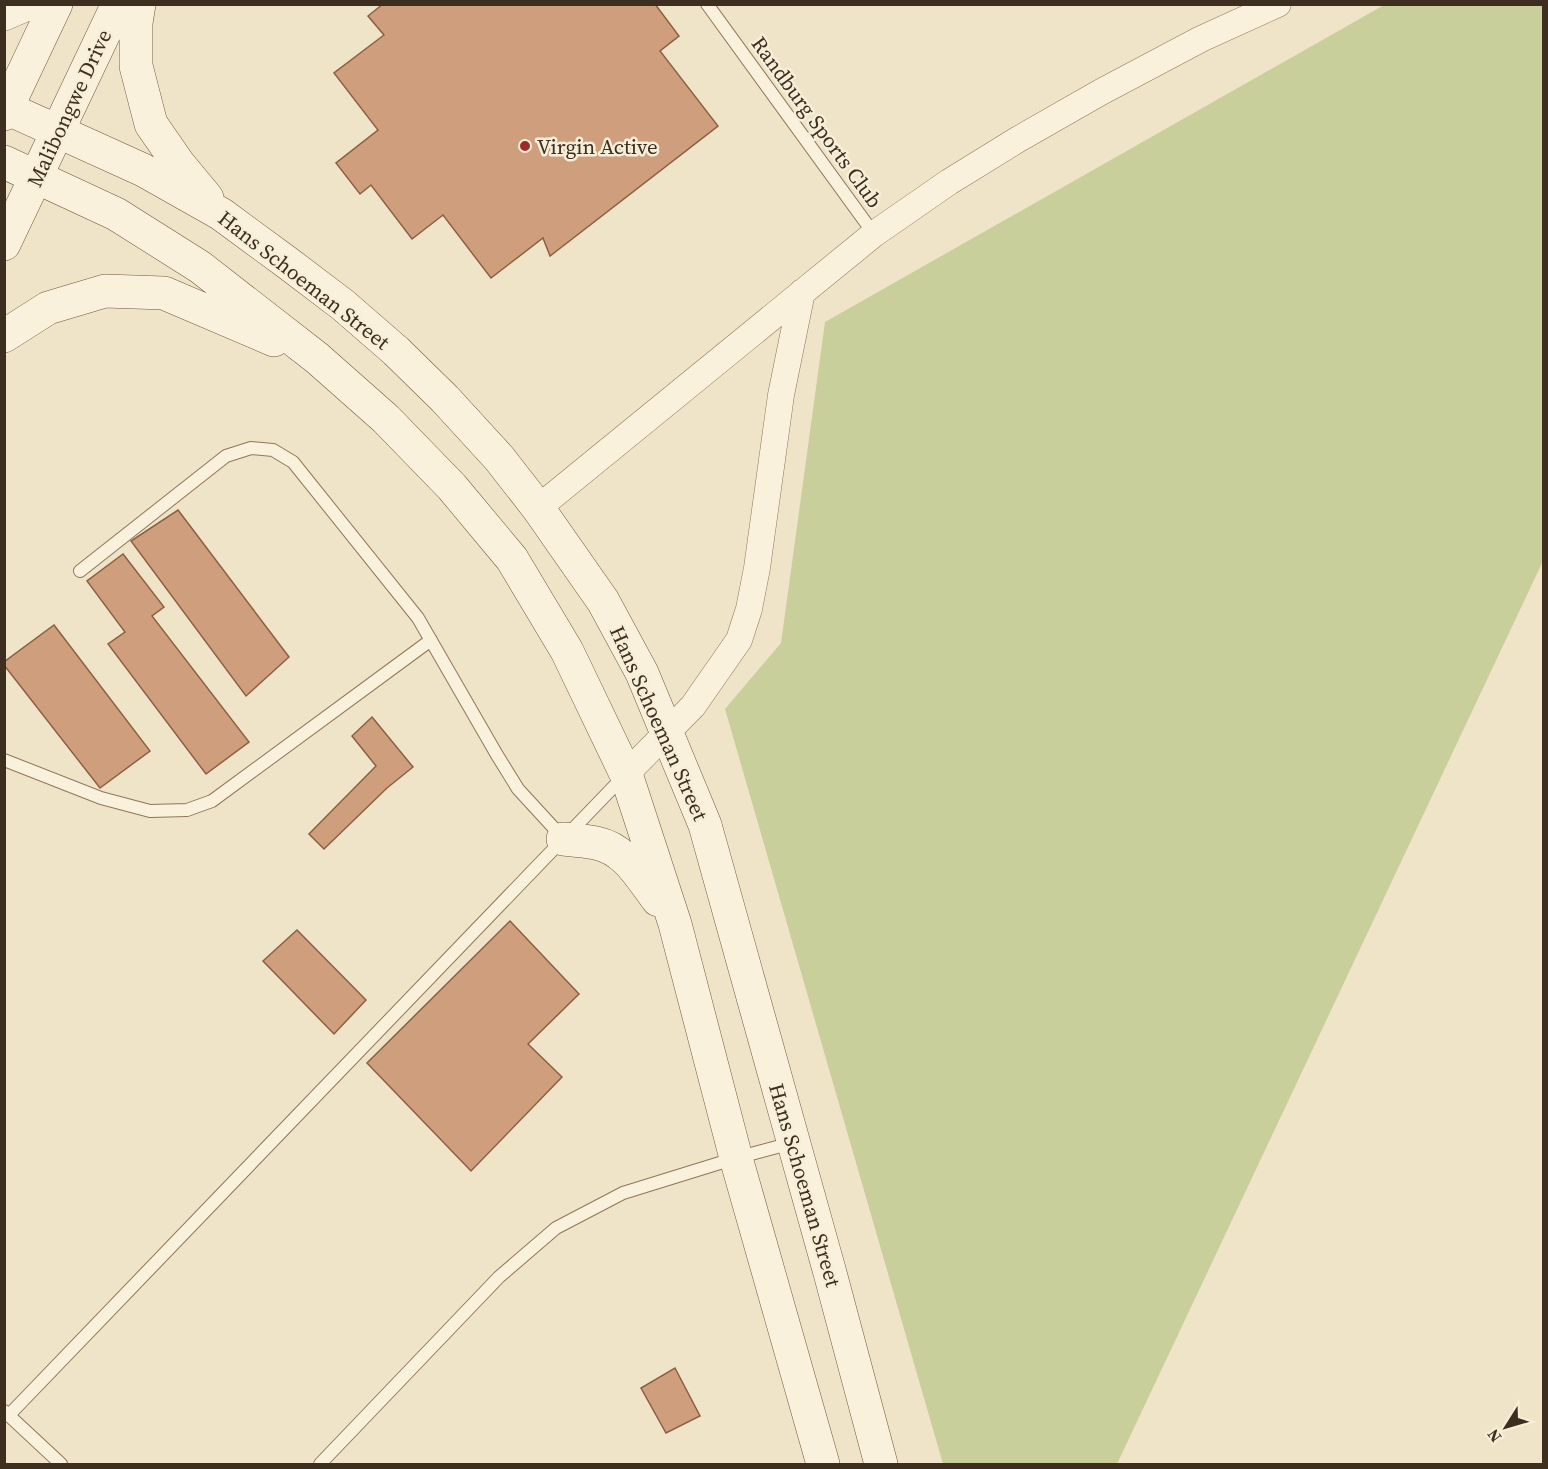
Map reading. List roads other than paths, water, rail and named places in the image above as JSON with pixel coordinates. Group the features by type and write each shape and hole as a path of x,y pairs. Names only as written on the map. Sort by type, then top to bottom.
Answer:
{"main road":[{"path":"4,14 27,4"},
{"path":"6,110 56,4"},
{"name":"Malibongwe Drive","path":"4,244 118,4"},
{"path":"139,4 136,23 136,66 152,124 178,163 221,214"},
{"name":"Hans Schoeman Street","path":"6,110 142,170 221,214 343,305 396,351 445,399 499,458 538,508 603,601 642,673 705,825 881,1464"},
{"path":"4,162 116,214 200,267 317,358 386,419 443,478 512,559 567,651 626,774 675,924 736,1158 823,1464"},
{"path":"4,336 48,308 105,291 164,293 317,358"},
{"path":"563,838 599,843 623,856 675,924"}],"street":[{"path":"538,508 874,234 949,182 1092,97 1201,39 1278,4"},
{"path":"626,774 693,706 719,672 739,640 749,609 781,395 802,292"}],"lane":[{"name":"Randburg Sports Club","path":"707,4 874,234"},
{"path":"80,571 226,456 251,448 273,450 293,462 418,618 518,789 563,838"},
{"path":"4,760 101,798 150,812 187,810 212,801 431,640"},
{"path":"61,1464 7,1413 626,774"},
{"path":"320,1464 499,1277 556,1228 623,1193 793,1142"}],"place":[{"name":"Virgin Active","path":"525,146"}]}
